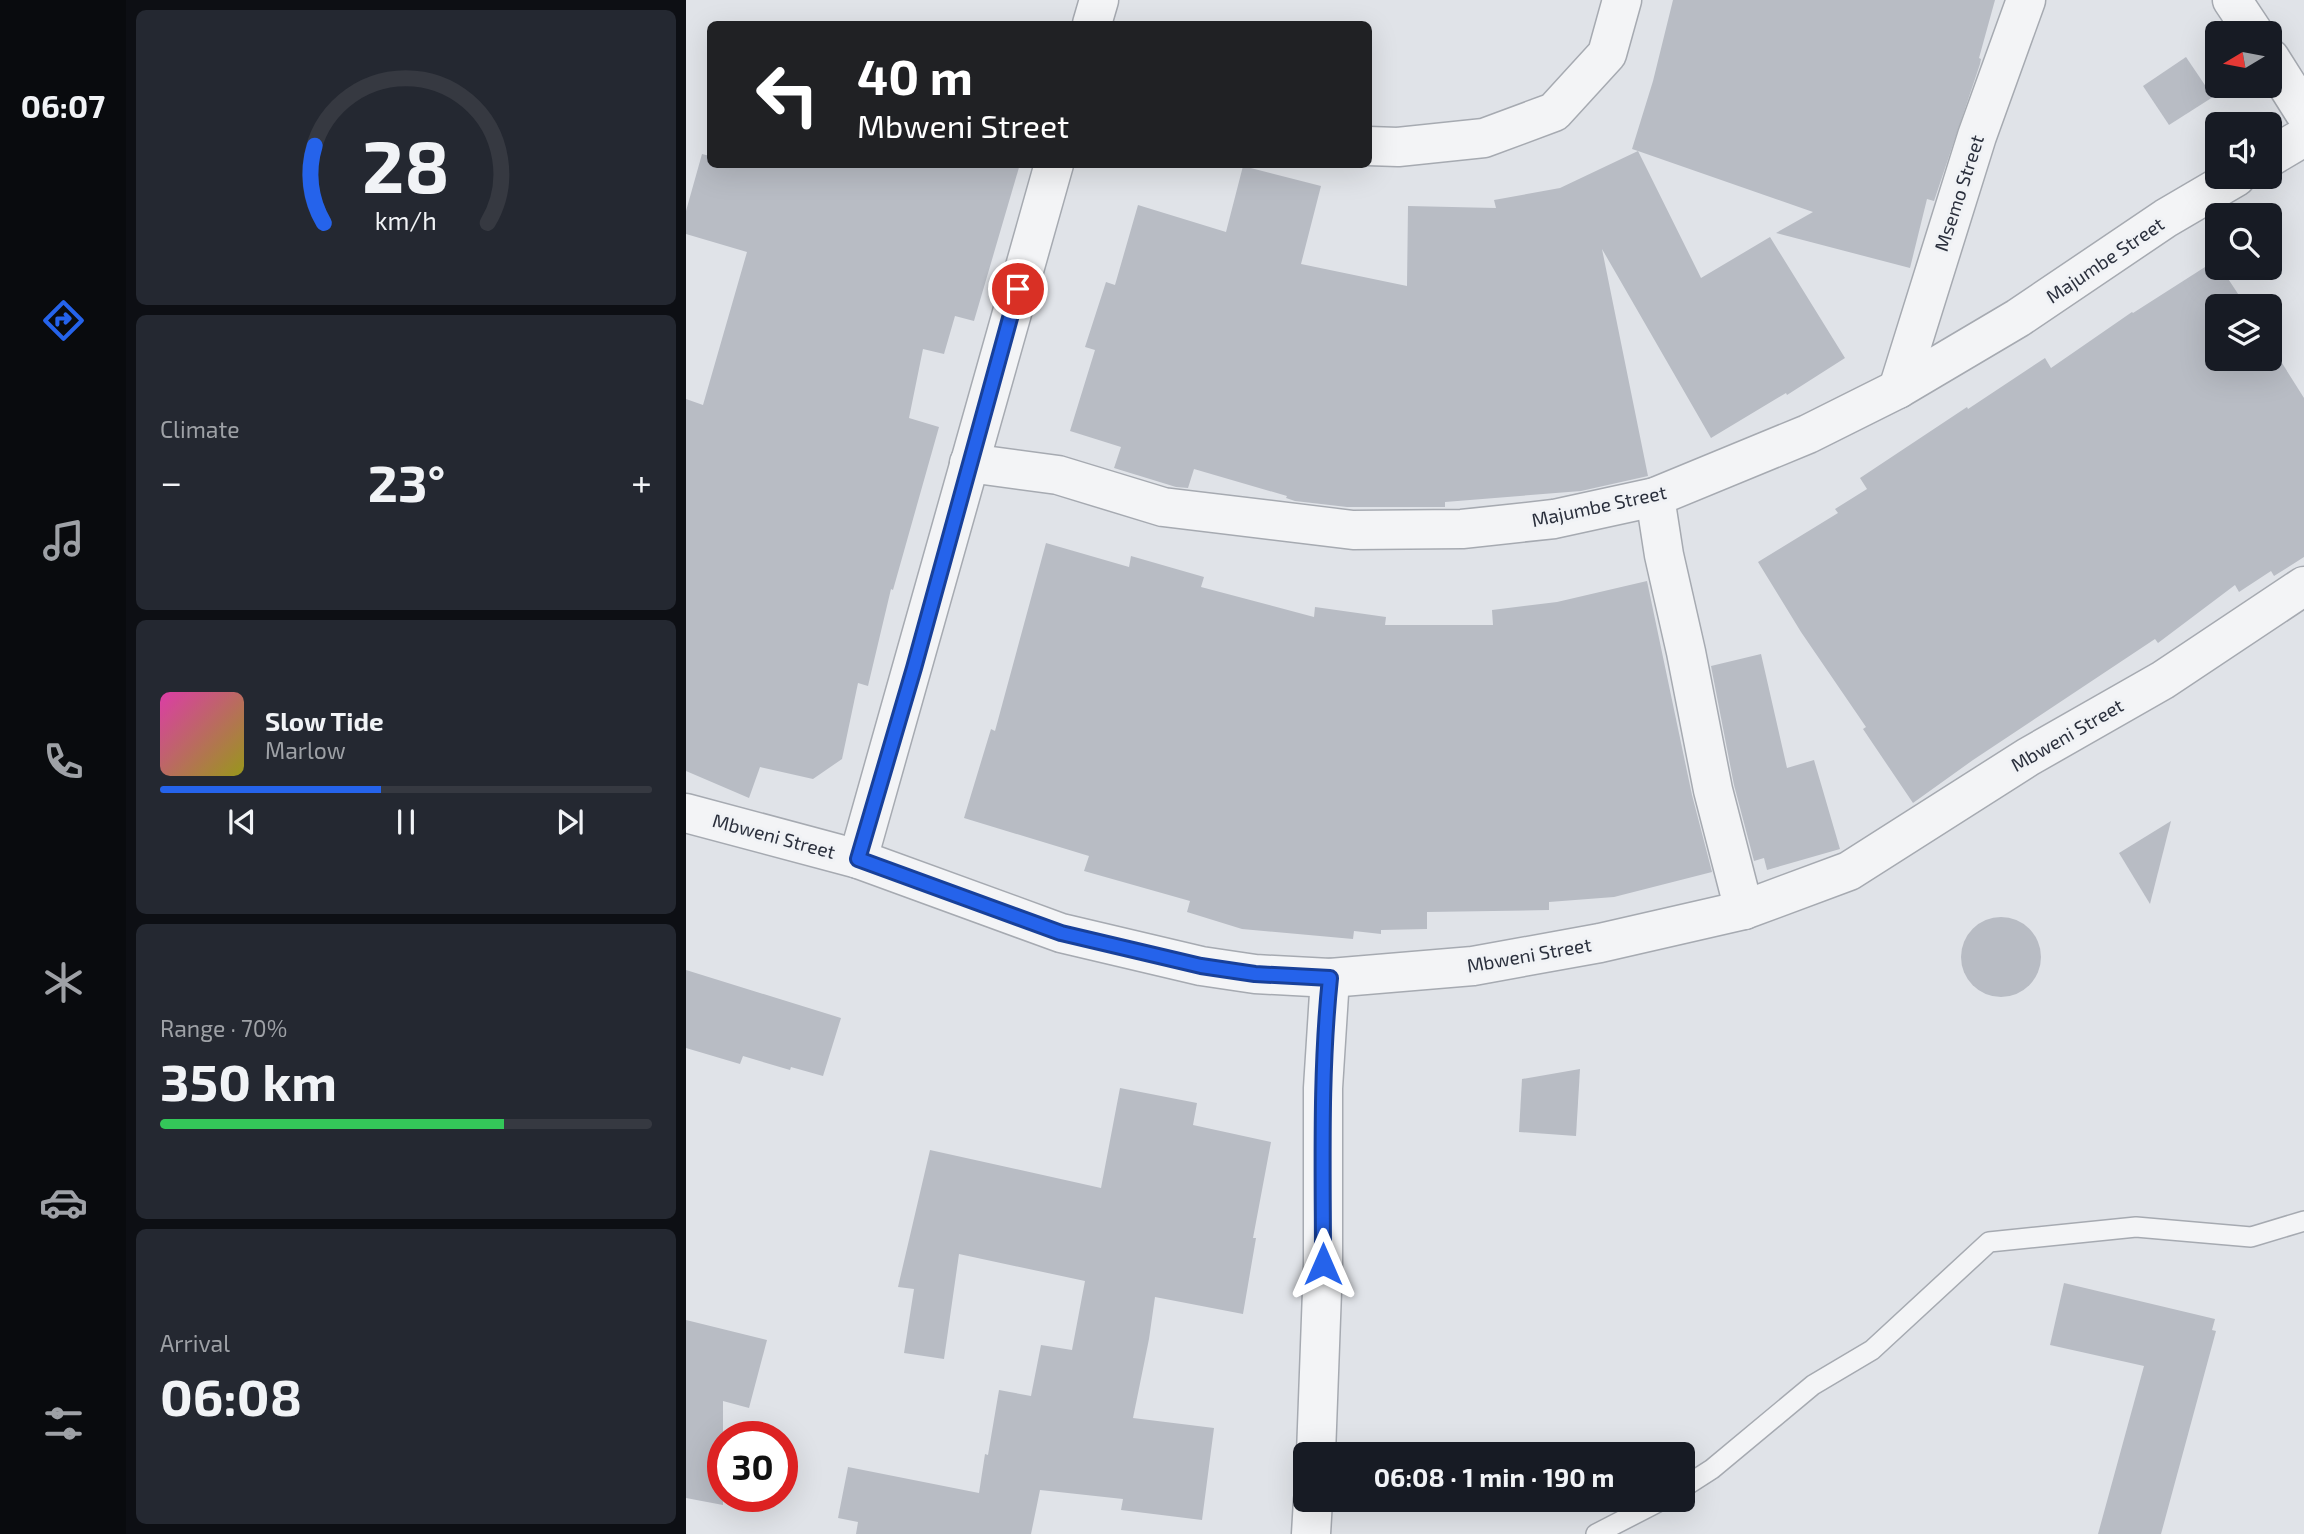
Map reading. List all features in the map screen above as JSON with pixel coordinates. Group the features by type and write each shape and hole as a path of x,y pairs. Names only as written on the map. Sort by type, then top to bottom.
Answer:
{"street":[{"path":"1093,21 1099,0"},
{"path":"1372,146 1398,147 1484,138 1554,112 1607,54 1622,0"},
{"name":"Msemo Street","path":"1898,389 1973,148 2026,0"},
{"path":"2232,0 2246,21"},
{"path":"2282,77 2304,112"},
{"path":"2282,150 2304,137"},
{"path":"858,859 1053,168"},
{"name":"Majumbe Street","path":"969,463 1058,475 1163,507 1353,530 1462,530 1554,519 1655,497 1808,434 1898,389 2018,318 2166,218 2216,189"},
{"path":"1655,497 1664,555 1713,790 1744,910"},
{"name":"Mbweni Street","path":"686,813 858,859 1061,933 1201,966 1255,974 1330,978 1473,966 1600,943 1744,910 1849,870 2028,757 2163,680 2304,586"},
{"path":"1316,1442 1323,1264 1323,1088 1330,978"},
{"path":"1311,1534 1312,1512"}],"lane":[{"path":"1695,1480 1814,1385 1871,1350 1989,1242 2136,1227 2251,1237 2304,1221"},
{"path":"1596,1534 1639,1512"}],"building":[{"path":"1673,0 1995,0 1979,58 1980,64 1934,201 1927,199 1910,268 1776,233 1813,212 1632,149 1653,81"},
{"path":"2186,57 2205,85 2205,98 2211,98 2169,125 2143,86"},
{"path":"1638,151 1701,278 1770,237 1845,358 1711,438 1602,249 1648,476 1581,491 1445,502 1445,507 1347,507 1295,501 1286,498 1287,496 1194,469 1188,488 1176,487 1114,468 1121,447 1070,431 1095,350 1085,347 1106,282 1115,285 1138,205 1226,232 1242,168 1321,186 1301,264 1407,286 1408,206 1496,208 1494,200 1560,188"},
{"path":"702,154 707,155 707,168 1019,168 974,321 955,316 944,354 923,349 909,418 939,427 893,590 891,589 868,686 858,683 842,759 813,779 760,767 749,798 686,771 686,399 703,405 747,252 686,234 686,211"},
{"path":"2205,267 2205,280 2229,280 2238,294 2205,294 2205,371 2282,371 2282,363 2304,398 2304,557 2274,576 2271,571 2239,592 2235,585 2158,643 2155,639 1913,803 1758,562 1838,513 1835,509 1867,489 1860,478 2045,358 2051,368"},
{"path":"1046,543 1129,567 1131,556 1204,577 1201,587 1314,617 1315,607 1386,617 1385,625 1493,625 1492,610 1557,602 1647,581 1692,795 1712,872 1614,897 1549,902 1549,910 1427,912 1427,929 1381,930 1381,934 1354,931 1353,939 1242,929 1187,912 1190,901 1084,871 1089,856 964,818 991,729 995,731"},
{"path":"1761,654 1787,768 1814,760 1840,849 1767,870 1764,858 1754,861 1734,785 1711,666"},
{"path":"2171,821 2150,904 2119,853"},
{"path":"1993,917 2009,917 2023,923 2035,935 2041,949 2041,965 2035,979 2023,991 2009,997 1993,997 1979,991 1967,979 1961,965 1961,949 1967,935 1979,923"},
{"path":"686,970 841,1018 823,1076 791,1067 790,1070 743,1056 740,1064 686,1048"},
{"path":"1580,1069 1576,1136 1519,1132 1522,1079"},
{"path":"1120,1088 1197,1103 1193,1125 1271,1142 1253,1238 1256,1238 1243,1314 1155,1297 1133,1418 1214,1428 1202,1520 1121,1510 1123,1499 1040,1490 1031,1534 856,1534 858,1522 838,1518 848,1467 979,1493 999,1390 1031,1396 1041,1345 1072,1350 1085,1281 959,1254 944,1359 904,1353 914,1289 898,1287 930,1150 1101,1188"},
{"path":"2064,1283 2215,1319 2212,1330 2216,1331 2161,1534 2098,1534 2144,1366 2050,1345"},
{"path":"686,1320 767,1340 749,1408 723,1401 723,1421 707,1421 707,1502 686,1498"}],"route":[{"path":"1018,289 914,668 858,859 1061,933 1201,966 1255,974 1330,978 1323,1088 1323,1264"}]}
